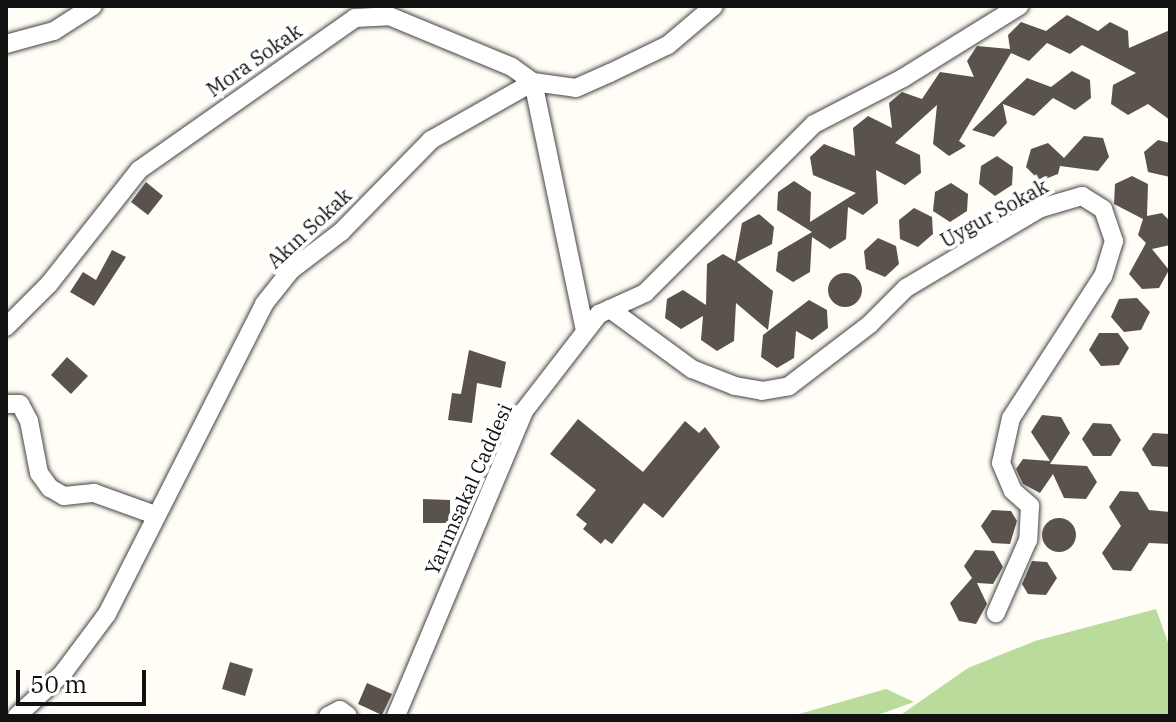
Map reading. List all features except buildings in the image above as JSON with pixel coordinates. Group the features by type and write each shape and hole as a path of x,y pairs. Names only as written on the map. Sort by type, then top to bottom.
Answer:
{"street":[{"path":"6,44 54,31 93,6"},
{"path":"585,331 533,82 576,88 668,45 714,6"},
{"name":"Yarımsakal Caddesi","path":"396,716 524,411 585,331 610,309 645,293 814,124 874,93 1019,6"},
{"name":"Mora Sokak","path":"6,327 49,284 139,170 355,18 389,16 512,67 533,82"},
{"name":"Akın Sokak","path":"17,716 63,673 107,614 264,304 291,270 341,232 431,140 533,82"},
{"name":"Uygur Sokak","path":"610,309 692,369 748,388 789,386 870,324 906,288 1041,208 1082,196 1103,209 1114,241 1103,276 1011,418 1001,463 1013,491 1030,506 1030,518 1028,540 996,613"},
{"path":"6,404 20,404 29,421 39,473 50,488 64,496 94,493 155,515"},
{"path":"328,716 340,710 348,716"}],"green space":[{"path":"1156,609 1170,648 1170,716 899,716 968,668 1035,641"},
{"path":"886,689 914,702 875,716 792,716"}]}
